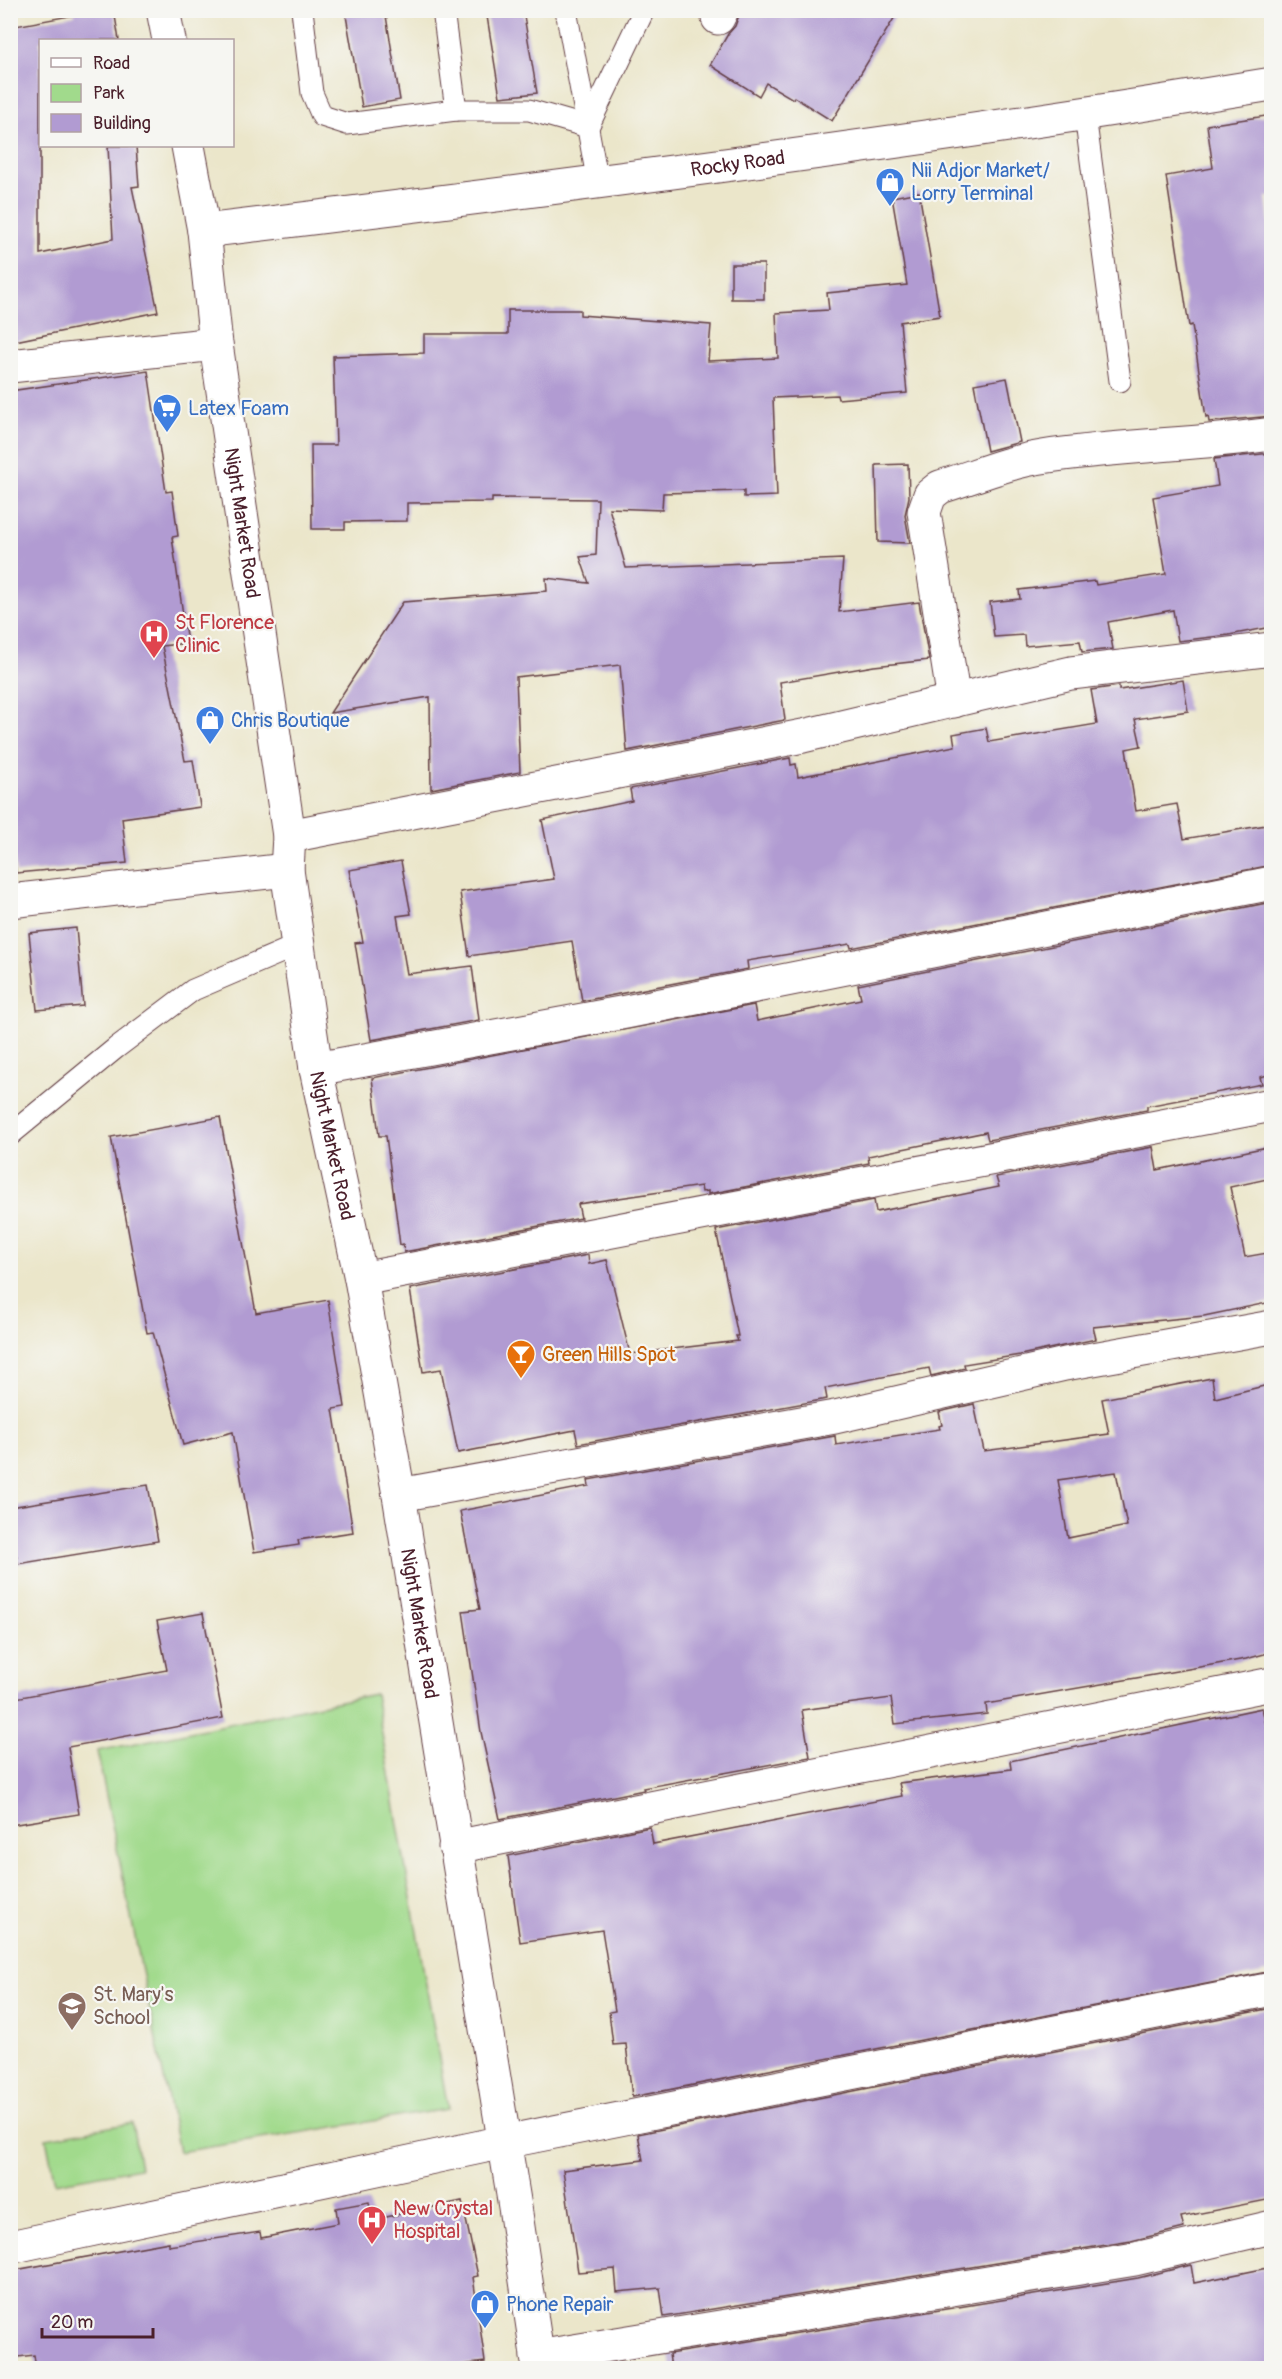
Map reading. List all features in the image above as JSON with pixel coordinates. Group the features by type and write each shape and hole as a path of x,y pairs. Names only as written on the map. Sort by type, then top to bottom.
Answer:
{"street":[{"path":"163,10 169,39"},
{"name":"Rocky Road","path":"204,231 598,183 1085,115 1272,84"},
{"name":"Night Market Road","path":"189,147 204,231 216,344 289,836 287,870 316,1069 361,1279 399,1495 538,2363"},
{"path":"10,366 216,344"},
{"path":"954,701 924,512 930,495 940,487 1041,457 1272,434"},
{"path":"289,836 803,736 1071,673 1272,649"},
{"path":"10,901 287,870"},
{"path":"316,1069 626,1012 1272,883"},
{"path":"361,1279 1272,1104"},
{"path":"399,1495 835,1417 1065,1364 1272,1327"},
{"path":"455,1847 1272,1684"},
{"path":"10,2247 504,2142 1272,1989"},
{"path":"538,2363 1135,2259 1272,2227"}],"lane":[{"path":"302,10 312,93 322,116 348,124 456,110 529,110 588,127"},
{"path":"443,10 456,110"},
{"path":"566,10 598,183"},
{"path":"588,127 644,10"},
{"path":"1085,115 1120,381"},
{"path":"10,1135 116,1048 193,990 298,945"}],"green space":[{"path":"375,1694 448,2109 179,2152 97,1751"},
{"path":"132,2123 140,2168 55,2183 46,2138"}],"building":[{"path":"74,10 114,10 119,39 39,39 40,254 113,239 108,147 136,147 139,186 132,187 158,312 10,342 10,27 75,15"},
{"path":"345,10 385,10 400,100 362,107"},
{"path":"486,10 523,10 537,93 500,97"},
{"path":"741,10 899,10 832,121 794,97 793,99 766,83 759,96 710,65 735,26"},
{"path":"1272,115 1272,197 1266,197 1272,244 1272,416 1209,422 1208,416 1206,417 1192,325 1189,326 1166,176 1213,168 1207,125"},
{"path":"919,192 940,316 900,322 907,393 838,399 837,395 773,398 777,496 744,497 744,491 663,493 662,510 609,508 626,568 843,559 839,612 919,602 929,660 874,666 780,682 785,720 627,751 620,665 516,677 520,772 431,789 430,697 330,713 403,602 547,591 546,578 589,583 580,557 596,555 598,499 492,498 492,502 407,503 407,521 345,522 345,529 312,529 311,445 336,445 333,356 424,353 424,334 508,334 508,310 580,310 580,315 711,325 708,361 778,358 776,313 829,310 827,293 907,285 892,197"},
{"path":"731,264 764,264 764,299 731,299"},
{"path":"148,371 166,492 172,491 178,536 172,537 187,643 162,646 185,761 193,760 200,807 122,818 127,863 16,873 10,821 10,391"},
{"path":"1007,378 1020,442 987,451 974,384"},
{"path":"1272,453 1272,627 1178,641 1173,610 1108,622 1113,649 1082,652 1080,641 1025,646 1024,635 994,637 990,602 1020,599 1019,590 1095,581 1096,585 1166,574 1153,497 1218,486 1214,459"},
{"path":"908,464 909,497 905,515 910,543 878,542 876,465"},
{"path":"1183,680 1188,711 1135,719 1141,746 1126,749 1136,811 1177,804 1184,839 1272,824 1272,865 851,948 850,944 747,961 748,969 582,1001 572,941 469,956 460,892 554,879 542,820 632,801 630,789 790,758 791,765 796,764 798,777 955,746 953,734 986,728 989,742 1097,724 1091,690 1119,686 1119,690"},
{"path":"401,861 411,914 397,916 407,974 472,966 479,1020 371,1040 355,943 363,942 349,870"},
{"path":"1272,902 1272,1074 1260,1077 1262,1084 1147,1106 1147,1110 988,1140 986,1132 868,1156 869,1163 708,1194 708,1191 702,1192 701,1186 578,1204 581,1218 404,1252 403,1244 400,1245 386,1136 379,1136 372,1078 754,1005 757,1021 861,999 858,985"},
{"path":"76,928 83,1006 37,1010 29,933"},
{"path":"220,1117 256,1313 328,1300 345,1407 333,1409 353,1532 298,1540 299,1545 254,1552 233,1432 183,1445 153,1332 147,1333 111,1137"},
{"path":"1272,1146 1272,1178 1230,1187 1245,1257 1267,1253 1272,1274 1272,1302 1204,1316 1093,1327 1096,1339 964,1364 965,1368 931,1376 929,1368 825,1388 827,1399 578,1444 575,1430 458,1453 441,1369 423,1372 410,1289 588,1255 589,1264 607,1260 630,1354 738,1341 716,1230 874,1200 876,1212 999,1187 996,1177 1153,1147 1157,1170"},
{"path":"1212,1378 1215,1398 1272,1384 1272,1652 1246,1659 986,1704 987,1714 895,1724 891,1698 802,1710 810,1757 643,1788 644,1790 500,1819 481,1732 463,1611 480,1609 460,1511 589,1486 588,1480 835,1436 836,1445 940,1429 939,1426 942,1425 939,1412 974,1404 984,1451 1109,1434 1102,1399","holes":["1116,1472 1127,1526 1068,1538 1058,1480"]},
{"path":"148,1485 158,1541 18,1564 10,1520 10,1507"},
{"path":"203,1613 223,1718 68,1747 79,1814 10,1825 10,1699 167,1670 157,1621"},
{"path":"1262,1708 1272,1751 1272,1971 632,2097 626,2044 613,2045 609,2012 615,2011 602,1930 520,1942 508,1856 650,1827 653,1844 902,1796 899,1783 1011,1769 1010,1761"},
{"path":"1272,2008 1272,2199 1181,2217 1184,2228 1131,2241 664,2317 660,2288 617,2292 615,2269 578,2272 563,2170 643,2160 638,2134"},
{"path":"462,2201 478,2276 473,2277 485,2362 438,2368 36,2368 34,2355 10,2358 10,2271 169,2242 169,2246 260,2232 261,2238 338,2223 336,2208 369,2202 372,2220"},
{"path":"1191,2265 1194,2283 1272,2267 1272,2368 1112,2368 1111,2363 1077,2368 671,2368 669,2354 1138,2278"}],"place":[{"name":"Nii Adjor Market/ Lorry Terminal","path":"890,208"},
{"name":"Latex Foam","path":"167,434"},
{"name":"St Florence Clinic","path":"154,660"},
{"name":"Chris Boutique","path":"210,746"},
{"name":"Green Hills Spot","path":"521,1380"},
{"name":"St. Mary's School","path":"72,2032"},
{"name":"New Crystal Hospital","path":"372,2246"},
{"name":"Phone Repair","path":"485,2330"}]}
